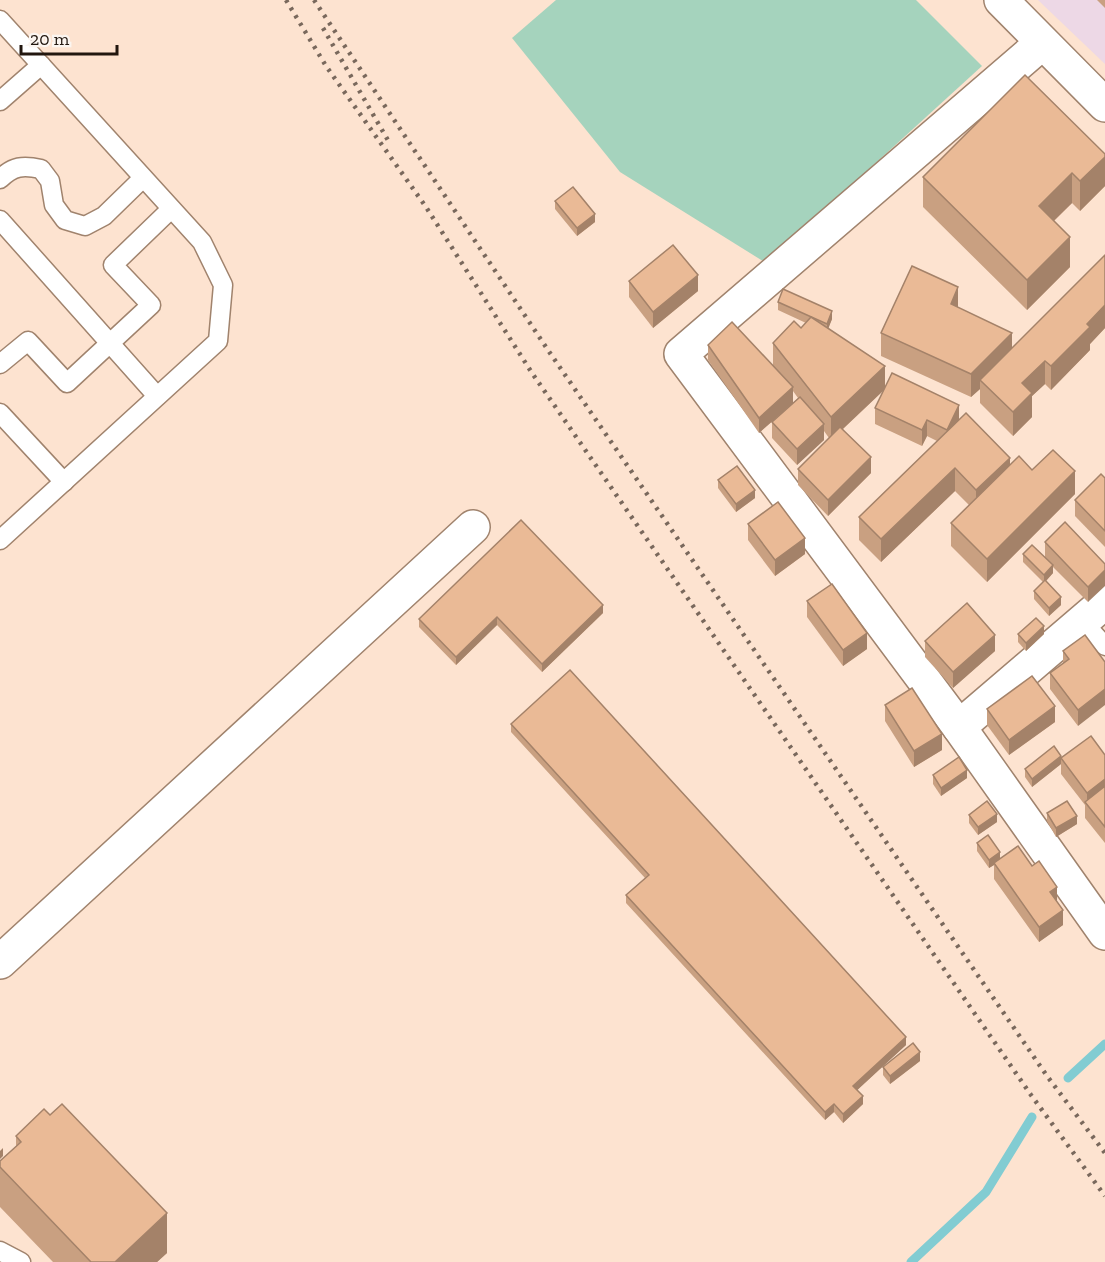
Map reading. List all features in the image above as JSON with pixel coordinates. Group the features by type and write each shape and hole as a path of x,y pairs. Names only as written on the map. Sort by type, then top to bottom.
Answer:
{"street":[{"path":"1001,0 1105,105"},
{"path":"1042,43 681,354 959,727 1105,933"},
{"path":"0,962 473,527"},
{"path":"959,727 1093,611"}],"lane":[{"path":"0,21 202,242 223,285 218,341 0,540"},
{"path":"0,101 41,65"},
{"path":"0,179 9,170 24,165 41,169 50,181 54,205 65,220 85,226 104,216 142,178"},
{"path":"0,364 28,341 67,383 151,305 113,265 171,209"},
{"path":"0,220 158,396"},
{"path":"0,413 64,482"},
{"path":"1093,611 1105,646"},
{"path":"0,1251 21,1262"}],"shaded area":[{"path":"1038,0 1105,0 1105,64"}],"green space":[{"path":"556,0 916,0 982,66 766,263 620,172 512,38"}],"building":[{"path":"1025,75 1105,154 1105,157 1080,181 1072,173 1039,206 1070,237 1027,280 923,177"},
{"path":"573,187 595,214 577,228 555,201"},
{"path":"673,245 698,275 653,312 629,281"},
{"path":"1105,255 1105,305 1087,324 1090,327 1051,366 1045,361 1022,383 1032,393 1013,412 980,380"},
{"path":"912,266 958,287 951,304 1012,333 971,374 881,333"},
{"path":"783,289 832,311 827,324 778,302"},
{"path":"811,317 885,366 831,417 773,343 794,321 801,328"},
{"path":"732,322 793,387 759,418 708,345"},
{"path":"892,373 959,405 947,430 927,420 922,430 875,408"},
{"path":"800,397 824,424 797,449 772,422"},
{"path":"966,413 1010,458 976,490 955,468 881,539 859,517"},
{"path":"840,427 871,457 828,500 798,469"},
{"path":"1053,450 1075,471 987,559 951,523 1019,456 1032,470"},
{"path":"737,466 755,490 736,504 718,480"},
{"path":"1101,474 1105,478 1105,531 1075,500"},
{"path":"778,502 805,538 775,560 748,524"},
{"path":"521,520 603,605 542,664 497,617 456,657 419,619"},
{"path":"1065,522 1105,564 1105,570 1088,587 1045,542"},
{"path":"1032,545 1053,565 1044,575 1023,554"},
{"path":"1045,580 1061,597 1049,608 1034,591"},
{"path":"832,584 867,633 843,650 807,601"},
{"path":"967,603 995,635 953,672 925,641"},
{"path":"1036,618 1044,626 1026,643 1018,634"},
{"path":"1085,635 1105,662 1105,689 1078,710 1050,673 1069,659 1063,651"},
{"path":"570,670 906,1037 853,1086 863,1096 843,1114 834,1104 825,1112 626,895 649,875 511,724"},
{"path":"1032,676 1055,706 1009,740 987,709"},
{"path":"912,688 942,734 914,751 885,705"},
{"path":"1091,736 1105,755 1105,779 1087,793 1061,758"},
{"path":"1054,746 1061,756 1032,779 1025,769"},
{"path":"959,757 967,770 941,788 933,775"},
{"path":"1105,786 1105,827 1085,802"},
{"path":"987,801 997,814 978,827 969,815"},
{"path":"1067,801 1077,816 1056,828 1047,813"},
{"path":"988,835 1000,852 989,860 977,843"},
{"path":"1018,846 1032,866 1039,861 1057,887 1050,892 1063,910 1039,927 994,863"},
{"path":"913,1043 920,1052 890,1076 883,1067"},
{"path":"62,1104 167,1213 115,1262 91,1262 0,1167 0,1161 21,1142 16,1136 44,1109 50,1115"}],"waterway":[{"path":"1068,1078 1105,1044"},
{"path":"911,1262 986,1192 1032,1117"}],"railway":[{"path":"286,0 326,66 426,207 532,373 1031,1095 1105,1196"},
{"path":"314,0 550,353 1047,1076 1105,1153"},
{"path":"323,28 389,142"}]}
